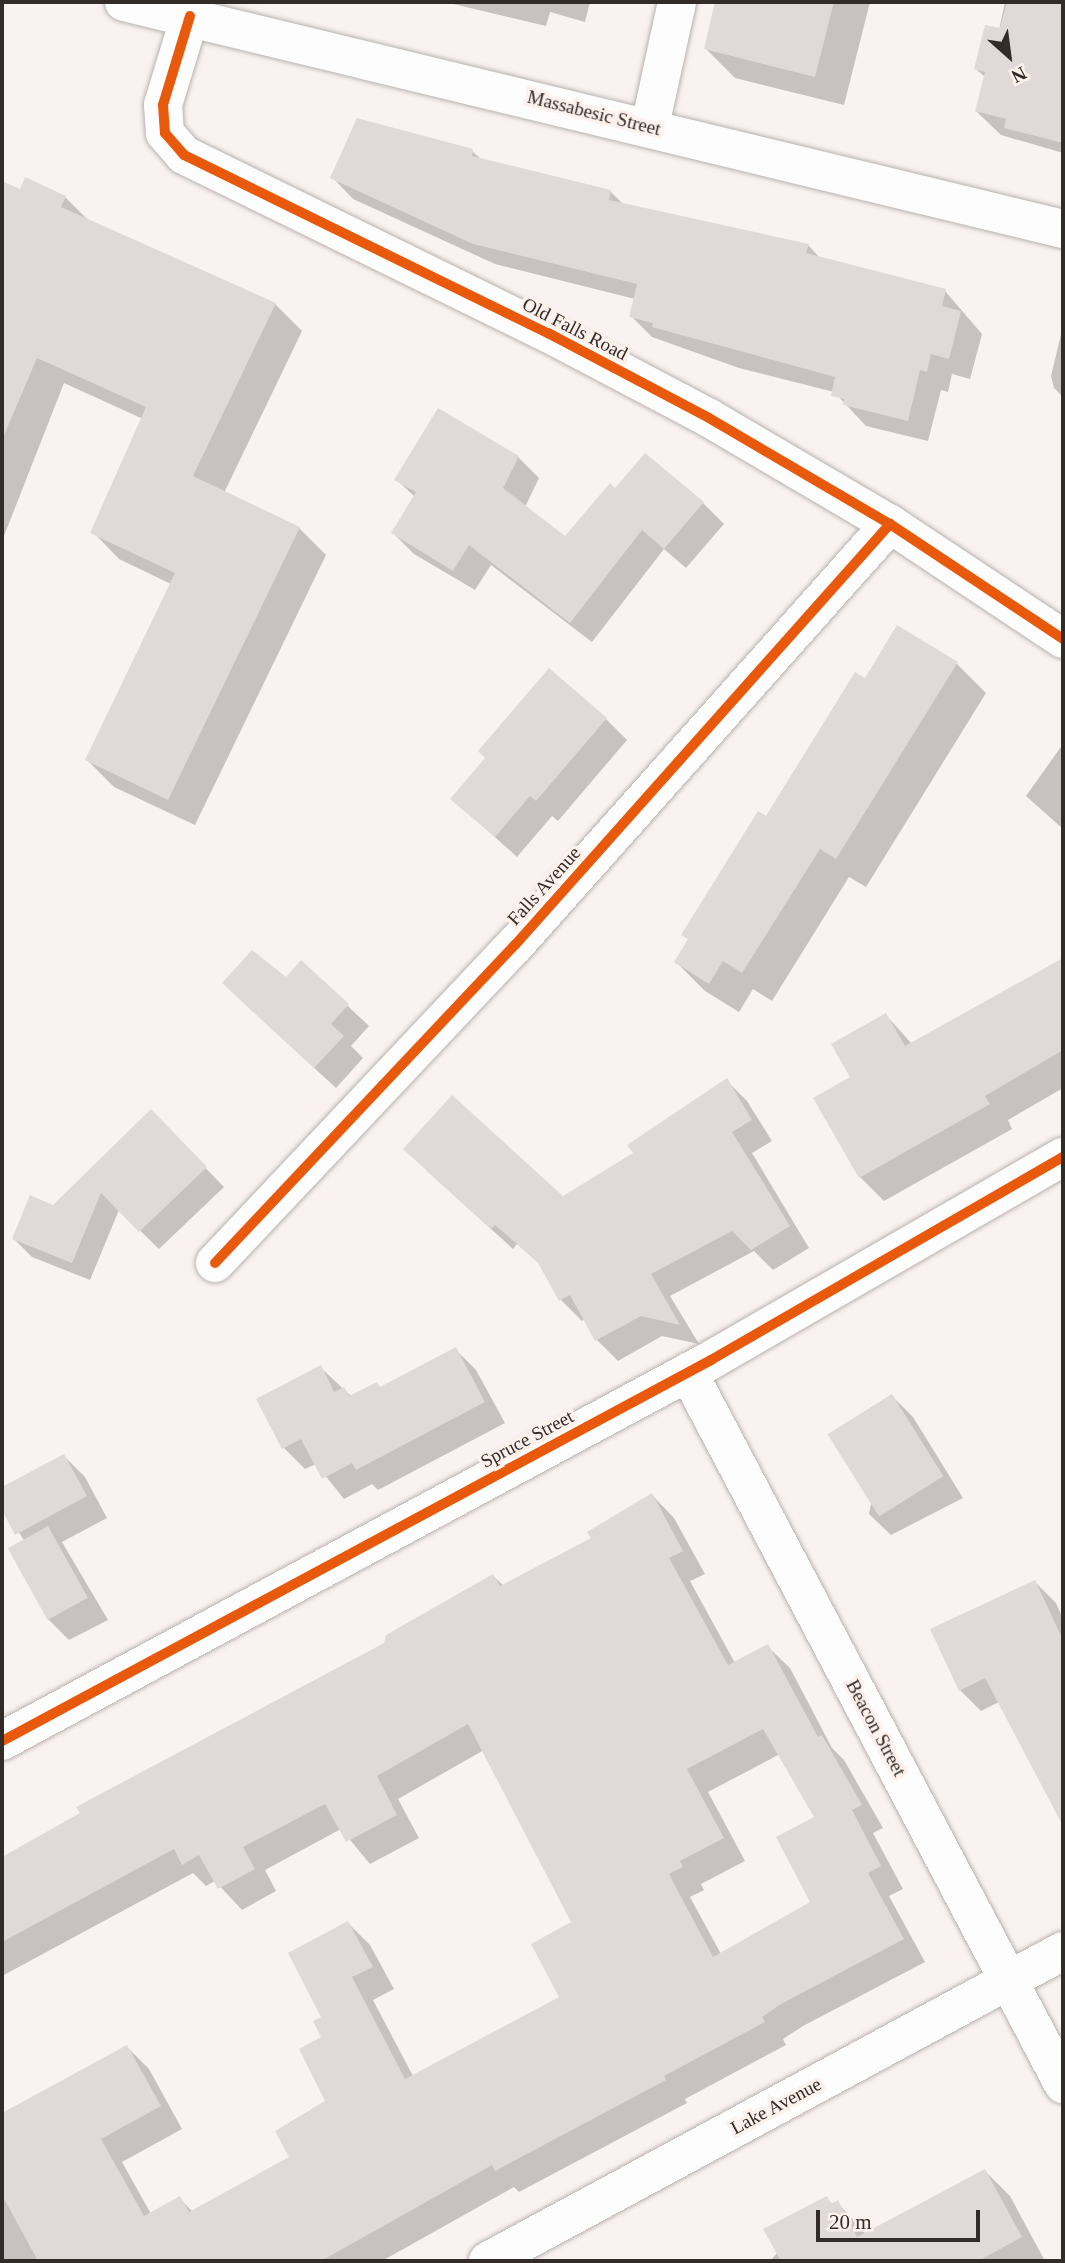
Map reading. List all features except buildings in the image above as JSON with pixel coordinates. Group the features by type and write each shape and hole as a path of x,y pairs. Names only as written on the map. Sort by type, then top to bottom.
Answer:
{"street":[{"name":"Massabesic Street","path":"124,2 650,126 1063,229"},
{"path":"650,126 677,2"},
{"name":"Old Falls Road","path":"190,16 163,105 165,133 184,155 548,333 709,418 890,524 1063,639"},
{"name":"Falls Avenue","path":"215,1263 515,944 890,524"},
{"name":"Spruce Street","path":"2,1741 688,1372 1063,1157"},
{"name":"Beacon Street","path":"688,1372 1063,2084"},
{"name":"Lake Avenue","path":"488,2261 1063,1951"}],"cycle path":[{"path":"190,16 163,105 165,133 184,155 548,333 709,418 890,524 1063,639"},
{"path":"215,1263 515,945 890,524"},
{"path":"2,1741 711,1360 1063,1157"}]}
